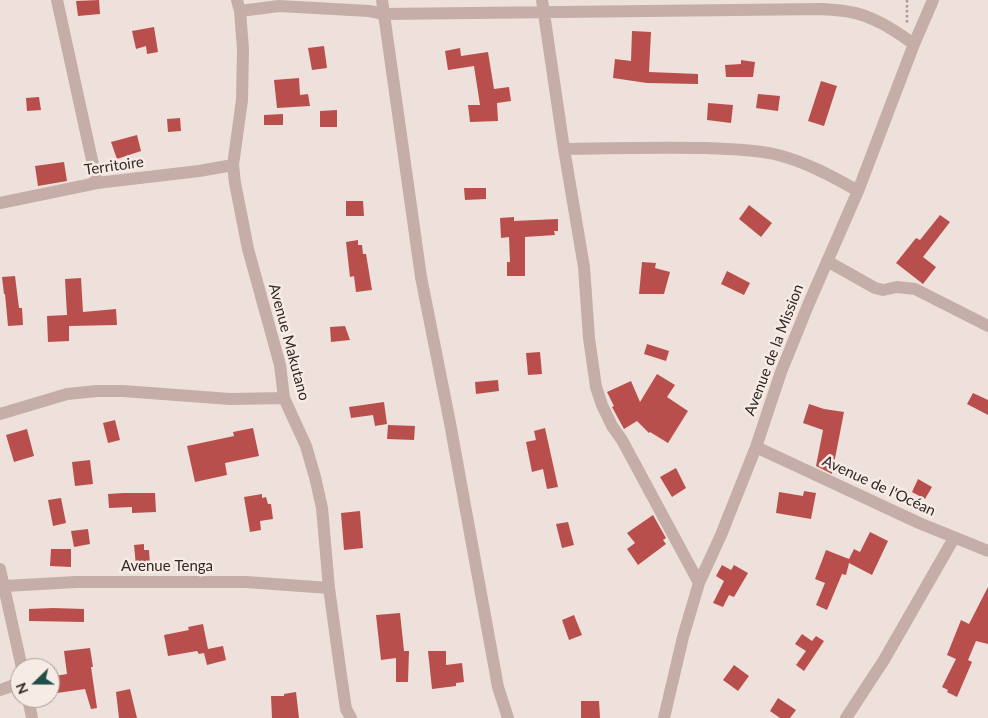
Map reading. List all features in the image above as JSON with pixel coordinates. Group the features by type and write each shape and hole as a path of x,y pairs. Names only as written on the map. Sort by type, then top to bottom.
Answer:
{"street":[{"path":"57,0 97,183"},
{"path":"382,0 421,277 450,423 493,662 498,687 508,718"},
{"name":"Avenue de la Mission","path":"664,718 683,638 699,583 721,535 756,447 781,372 858,191 914,44 933,0"},
{"path":"239,6 369,11 384,14 543,6 718,6 803,9 850,12 862,15 889,27 914,44"},
{"name":"Avenue Makutano","path":"239,6 243,49 242,100 233,165 248,249 280,365 284,398 306,446 322,508 329,588 344,697 346,709 351,718"},
{"path":"543,6 584,267 589,338 602,406 699,583"},
{"path":"564,149 678,148 742,150 774,154 830,175 858,191"},
{"name":"Territoire","path":"0,203 97,183 233,165"},
{"path":"827,261 875,288 883,290 897,287 915,289 988,326"},
{"path":"0,414 67,394 97,391 123,391 230,399 284,398"},
{"name":"Avenue de l'Océan","path":"756,447 954,538 988,551"},
{"path":"846,718 884,660 954,538"},
{"path":"0,569 20,658"},
{"name":"Avenue Tenga","path":"5,586 76,582 246,582 329,588"}],"building":[{"path":"99,0 100,14 78,16 76,1"},
{"path":"154,27 158,52 147,54 146,46 136,49 132,31"},
{"path":"632,31 651,32 649,72 698,74 698,84 647,83 613,78 615,59 631,61"},
{"path":"324,46 327,68 312,70 308,48"},
{"path":"460,48 461,56 488,52 494,89 509,87 511,101 497,103 498,121 470,122 468,105 480,105 474,66 448,70 445,51"},
{"path":"741,60 755,62 753,77 726,77 725,65 741,64"},
{"path":"299,78 300,95 308,94 310,106 277,108 274,80"},
{"path":"821,81 837,86 824,126 808,121"},
{"path":"758,94 780,96 778,111 756,108"},
{"path":"39,97 41,110 27,111 26,98"},
{"path":"708,103 733,105 731,123 707,120"},
{"path":"337,110 337,127 320,127 320,111"},
{"path":"283,114 283,125 264,125 264,115"},
{"path":"180,118 181,131 168,132 167,119"},
{"path":"137,135 141,151 117,159 111,142"},
{"path":"64,162 67,181 38,186 35,166"},
{"path":"464,188 486,188 486,199 465,200"},
{"path":"346,201 363,201 364,216 346,216"},
{"path":"749,205 772,223 761,237 739,219"},
{"path":"940,215 950,222 923,257 936,267 923,284 896,263 916,238 920,240"},
{"path":"514,217 514,221 558,219 558,231 554,231 555,235 525,237 525,276 507,276 507,262 510,262 509,237 501,238 500,218"},
{"path":"358,240 358,245 362,245 363,254 366,254 372,290 356,292 354,276 350,277 346,242"},
{"path":"642,262 656,263 655,268 670,272 664,294 639,294"},
{"path":"727,271 750,283 744,295 721,284"},
{"path":"15,276 19,308 22,308 23,325 8,326 2,277"},
{"path":"81,278 83,312 116,309 117,325 69,326 69,341 48,342 47,316 67,315 65,279"},
{"path":"345,326 350,340 331,342 330,327"},
{"path":"647,344 669,351 666,361 644,354"},
{"path":"540,352 542,374 528,375 526,353"},
{"path":"657,374 675,385 667,397 688,411 668,443 649,433 637,421 624,429 612,407 614,406 607,392 631,381 640,402"},
{"path":"498,380 499,391 476,394 475,382"},
{"path":"973,393 988,400 988,415 967,404"},
{"path":"384,402 387,424 375,426 373,415 351,418 349,407"},
{"path":"809,404 824,409 844,412 832,474 816,466 823,430 803,423"},
{"path":"115,420 120,440 108,443 103,423"},
{"path":"388,425 415,426 414,440 387,439"},
{"path":"253,428 259,456 225,463 227,475 195,482 187,446 234,436 233,432"},
{"path":"545,428 558,487 547,489 543,469 532,472 526,442 536,440 534,431"},
{"path":"27,429 34,456 14,462 6,435"},
{"path":"90,460 93,484 75,486 72,462"},
{"path":"676,468 686,488 672,497 660,477"},
{"path":"918,479 932,487 925,499 912,492"},
{"path":"804,491 816,493 811,519 776,513 779,492 803,496"},
{"path":"155,493 156,512 132,513 132,507 109,508 108,494"},
{"path":"262,494 262,498 266,497 268,504 271,504 273,519 260,521 261,530 250,532 244,497"},
{"path":"61,498 66,523 53,526 48,500"},
{"path":"360,511 363,548 344,550 341,513"},
{"path":"653,515 666,538 663,540 666,544 638,565 627,549 635,543 627,533"},
{"path":"568,522 574,545 562,548 556,524"},
{"path":"88,529 90,544 74,547 71,531"},
{"path":"870,532 888,541 872,575 849,563 846,575 842,574 827,610 816,605 825,583 815,579 826,550 849,559 854,549 860,552"},
{"path":"144,544 144,550 149,550 150,565 136,566 134,545"},
{"path":"51,549 71,549 71,567 50,566"},
{"path":"722,565 731,570 734,565 748,573 734,597 729,595 723,607 713,603 724,581 716,576"},
{"path":"988,587 988,644 976,641 968,660 972,662 957,697 942,687 956,659 947,655 961,620 969,624"},
{"path":"29,609 84,609 84,622 29,621"},
{"path":"400,613 404,651 409,651 408,682 396,682 396,658 381,660 376,615"},
{"path":"574,615 582,635 569,640 562,620"},
{"path":"203,624 208,649 223,646 226,660 207,665 204,653 199,654 197,651 168,656 164,635 189,630 188,627"},
{"path":"802,634 812,641 816,636 824,641 804,671 796,665 806,651 795,644"},
{"path":"90,648 97,708 91,709 85,689 60,693 60,675 67,674 64,651"},
{"path":"428,651 446,651 446,665 462,663 464,682 456,683 456,686 432,689"},
{"path":"734,665 749,676 738,691 723,680"},
{"path":"130,689 137,718 119,718 116,692"},
{"path":"296,692 299,718 272,718 271,696 284,696 284,694"},
{"path":"778,698 796,710 790,718 780,718 770,711"},
{"path":"581,701 599,701 600,718 581,718"}]}
